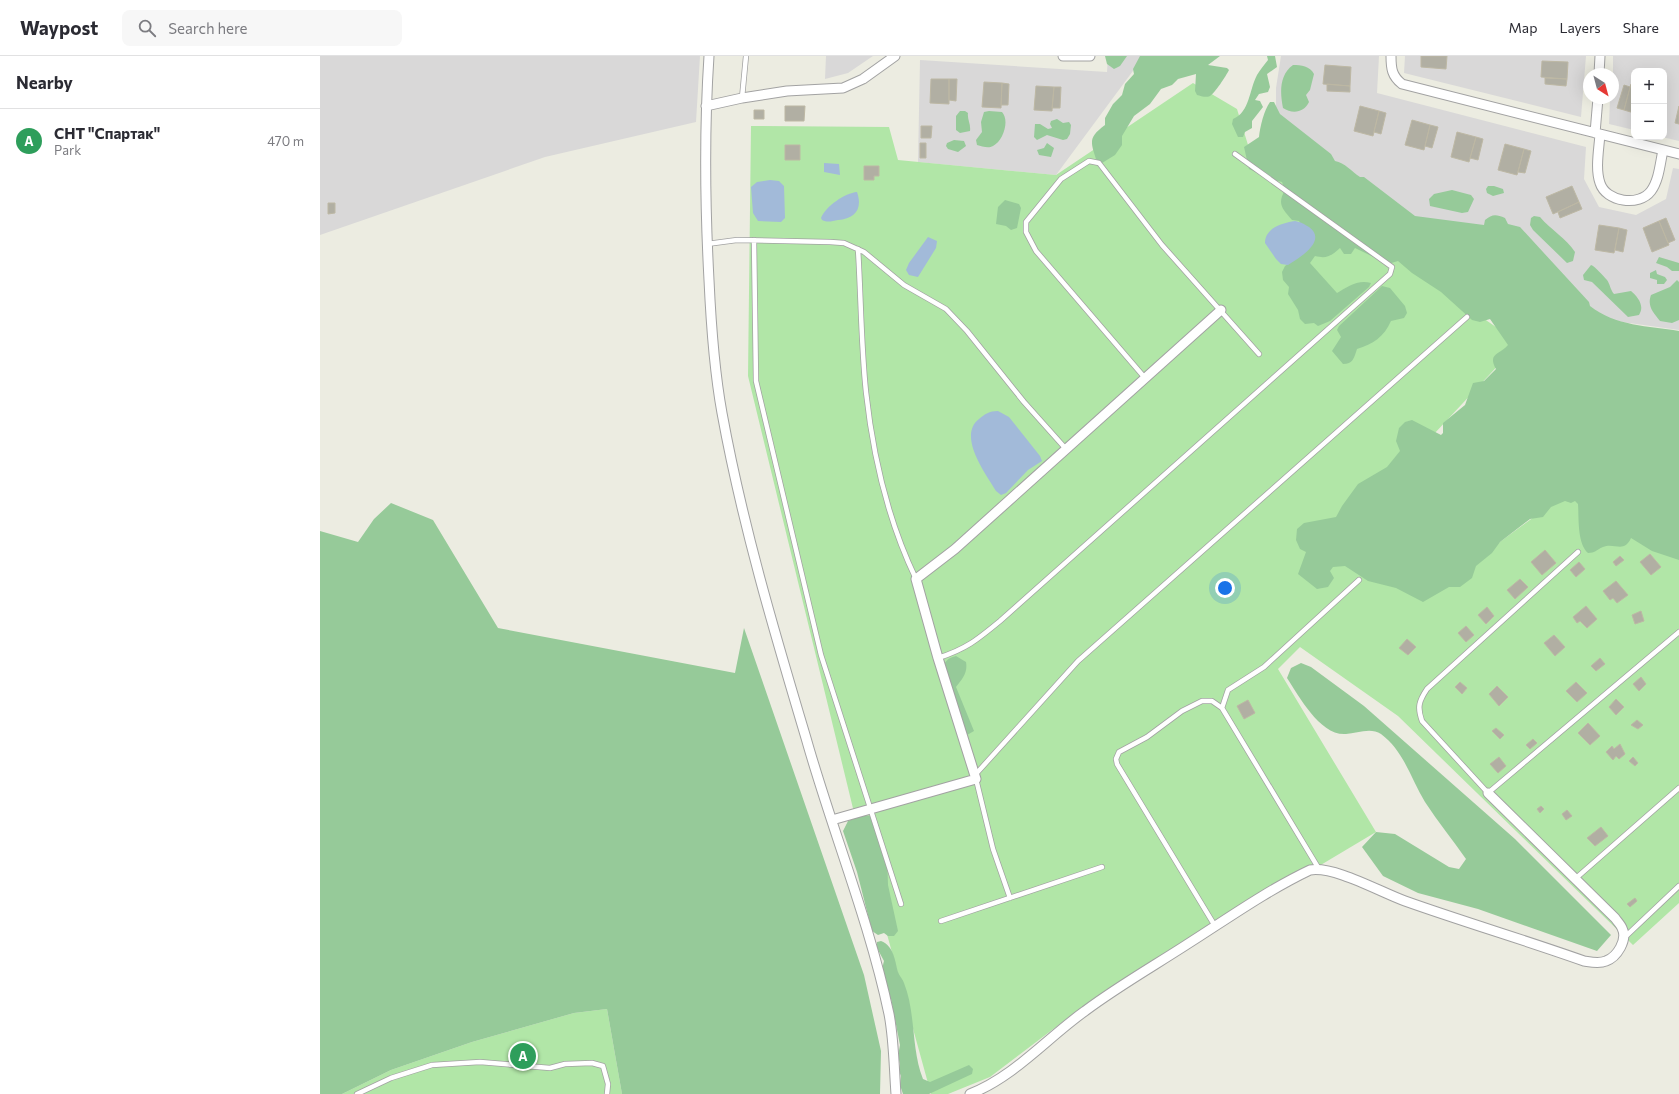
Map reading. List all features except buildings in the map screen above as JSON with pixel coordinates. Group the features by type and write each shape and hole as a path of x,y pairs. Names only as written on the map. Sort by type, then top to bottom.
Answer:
{"street":[{"path":"710,56 706,106 707,244 712,333 721,403 739,498 778,642 875,957 890,1017 896,1094"},
{"path":"706,106 742,98 787,91 843,88 863,79 895,56"},
{"path":"1063,56 1090,56"},
{"path":"1391,56 1391,69 1395,79 1402,84 1679,154"},
{"path":"1599,68 1600,56"},
{"path":"1598,104 1599,182 1603,190 1619,199 1631,201 1642,198 1650,192 1656,182 1663,150"},
{"path":"832,820 975,777 938,658 916,579 955,549 1221,310"},
{"path":"970,1094 998,1079 1021,1063 1083,1012 1118,988 1263,895 1310,870 1319,869 1334,873 1404,901 1584,961 1598,963 1606,961 1616,954 1624,938 1623,928 1615,918 1574,880 1488,793"}],"lane":[{"path":"742,98 746,56"},
{"path":"938,658 959,651 970,645 1000,621 1390,274 1392,267 1236,154"},
{"path":"1145,378 1036,251 1026,232 1026,222 1061,179 1090,161 1100,163 1162,245 1259,354"},
{"path":"707,244 737,240 754,240 844,243 858,249 904,284 946,309 967,331 1024,402 1066,449"},
{"path":"754,240 756,381 821,655 901,904"},
{"path":"858,249 866,391 872,437 890,516 903,552 916,579"},
{"path":"1010,898 993,849 975,777 1078,661 1467,317"},
{"path":"1578,552 1427,690 1419,701 1418,710 1422,721 1488,793 1679,632"},
{"path":"1222,708 1228,690 1264,667 1359,580"},
{"path":"1216,926 1122,774 1116,758 1119,752 1147,737 1182,710 1202,701 1212,701 1222,708 1319,869"},
{"path":"1574,880 1679,788"},
{"path":"941,921 1102,867"},
{"path":"1624,938 1679,886"},
{"path":"357,1094 391,1078 432,1065 480,1062 550,1068 565,1064 592,1063 603,1066 608,1084 607,1094"}],"shaded area":[{"path":"320,56 700,56 696,122 545,157 320,235"},
{"path":"826,56 873,56 848,73 825,79"},
{"path":"1108,56 1144,56 1056,175 918,162 920,60 1107,72"},
{"path":"1281,56 1379,56 1377,93 1586,147 1584,179 1599,207 1636,215 1666,199 1673,168 1679,169 1679,330 1615,321 1591,310 1418,219 1346,173 1276,113 1276,88"},
{"path":"1405,56 1586,56 1585,68 1583,68 1581,117 1404,73"},
{"path":"1613,56 1679,56 1679,141 1667,138 1667,68 1631,68 1631,129 1609,124 1610,104 1619,104 1619,68 1613,68"}],"green space":[{"path":"1105,56 1127,56 1120,66 1114,69 1107,64"},
{"path":"1140,56 1220,56 1208,65 1227,68 1229,70 1217,88 1208,97 1197,95 1195,91 1196,74 1178,79 1172,85 1161,89 1150,104 1134,116 1122,136 1122,145 1115,155 1102,163 1096,159 1092,140 1096,133 1105,125 1105,118 1113,104 1122,95 1125,84 1134,74 1133,69"},
{"path":"1267,56 1275,56 1277,67 1267,74 1270,87 1268,92 1259,94 1255,100 1260,101 1263,107 1252,121 1252,128 1245,132 1243,137 1238,137 1232,124 1233,119 1239,116 1246,106 1254,81 1268,60"},
{"path":"1293,65 1308,68 1314,74 1310,90 1306,95 1309,102 1307,106 1294,112 1283,108 1281,96 1283,79 1288,69"},
{"path":"1193,83 1237,109 1252,158 1519,343 1335,540 1429,594 1572,489 1679,542 1679,903 1633,945 1398,716 1300,647 1278,669 1376,832 1081,1008 990,1077 948,1094 931,1094 858,829 748,376 751,126 889,127 898,160 1056,175"},
{"path":"1270,102 1274,102 1280,114 1331,154 1335,161 1345,165 1360,177 1364,177 1415,216 1484,225 1485,220 1492,216 1497,215 1505,218 1508,224 1520,227 1589,302 1590,306 1600,313 1610,318 1633,324 1679,331 1679,560 1652,551 1631,538 1628,543 1622,547 1607,546 1588,553 1584,549 1580,537 1578,504 1575,501 1571,503 1565,501 1551,507 1543,517 1530,519 1500,542 1492,553 1476,566 1472,578 1460,587 1449,587 1423,602 1396,588 1368,581 1345,566 1333,567 1330,571 1334,578 1328,587 1317,589 1298,574 1306,552 1300,549 1296,540 1297,529 1304,523 1336,517 1358,484 1387,467 1400,451 1396,441 1399,428 1405,422 1412,420 1441,435 1443,433 1443,423 1465,405 1473,383 1484,381 1496,369 1493,360 1494,357 1508,345 1490,319 1480,322 1472,320 1441,292 1412,273 1398,261 1388,264 1355,248 1351,254 1344,254 1340,248 1329,256 1315,256 1310,263 1337,293 1349,286 1362,282 1371,283 1369,287 1330,321 1318,326 1314,323 1305,324 1300,319 1298,310 1288,294 1289,287 1283,280 1282,272 1285,266 1297,258 1303,229 1299,221 1292,220 1282,206 1281,199 1285,190 1282,182 1270,179 1249,169 1244,147 1259,137 1260,128 1266,109"},
{"path":"960,111 965,111 968,113 970,131 960,133 956,130 956,116"},
{"path":"984,112 1002,112 1005,120 1004,130 1000,140 993,146 987,147 977,145 976,140 982,132 981,122"},
{"path":"1057,119 1063,123 1069,122 1071,125 1070,134 1067,139 1063,140 1047,135 1037,140 1034,137 1035,124 1040,124 1048,129 1052,128 1050,124 1051,121"},
{"path":"954,140 964,141 966,146 958,152 948,149 946,146 947,143"},
{"path":"1047,143 1054,148 1051,157 1039,155 1037,150 1044,148"},
{"path":"1488,186 1503,189 1504,193 1493,196 1487,193 1486,189"},
{"path":"1452,190 1471,195 1474,199 1468,212 1462,213 1430,206 1429,199 1434,194"},
{"path":"1005,200 1019,204 1021,208 1017,228 1011,230 1006,226 996,224 998,207"},
{"path":"1534,216 1540,217 1571,247 1575,252 1573,261 1567,263 1533,230 1530,225 1531,218"},
{"path":"1659,257 1679,263 1679,271 1672,271 1667,267 1656,263"},
{"path":"1591,265 1607,280 1614,294 1631,291 1634,293 1641,305 1641,312 1639,315 1628,317 1592,282 1584,280 1583,275"},
{"path":"1656,270 1657,274 1665,277 1667,280 1664,284 1657,284 1657,280 1650,278 1650,273"},
{"path":"1677,280 1679,282 1679,320 1672,323 1660,321 1650,306 1651,295 1670,287"},
{"path":"1382,286 1390,288 1405,306 1407,313 1404,318 1391,321 1381,336 1368,345 1357,349 1351,362 1343,364 1332,351 1341,337 1337,330 1339,326"},
{"path":"391,503 433,520 498,628 735,673 744,628 864,975 881,1051 880,1094 622,1094 607,1009 574,1013 472,1042 391,1070 342,1094 320,1094 320,531 358,542 374,519"},
{"path":"956,656 966,662 965,673 956,687 974,731 967,735 943,668 948,660"},
{"path":"1301,663 1311,667 1364,706 1515,839 1611,935 1597,951 1478,909 1418,893 1383,876 1362,847 1376,832 1395,834 1449,867 1459,869 1466,859 1425,802 1401,757 1389,741 1381,734 1373,731 1346,734 1336,733 1328,729 1311,714 1287,678 1291,668"},
{"path":"860,816 875,816 887,854 888,885 898,931 894,936 888,936 884,933 878,935 872,931 857,872 843,831 848,821"},
{"path":"881,941 889,946 891,950 908,995 917,1056 923,1079 930,1082 969,1065 973,1069 972,1074 929,1094 903,1094 900,1085 901,1076 899,1071 900,1064 898,1056 900,1045 891,999 886,991 883,981 882,971 884,961 877,948 877,942"},
{"path":"607,1009 622,1094 342,1094 391,1070 472,1042 574,1013"}],"water":[{"path":"824,163 839,164 840,175 824,172"},
{"path":"770,180 779,181 784,186 785,218 781,222 758,221 753,213 751,187 757,182"},
{"path":"857,192 859,203 856,212 853,215 849,218 832,221 822,220 821,218 823,213 836,201"},
{"path":"1295,221 1309,227 1314,232 1314,243 1310,249 1288,265 1281,264 1265,243 1266,238 1275,227"},
{"path":"928,237 937,241 936,248 918,277 909,275 906,270 909,263"},
{"path":"998,411 1009,417 1040,456 1042,461 1028,470 1006,493 1001,495 996,491 980,465 972,445 971,435 973,426 979,419 987,413"}],"place":[{"name":"СНТ \"Спартак\"","path":"523,1056"}]}
